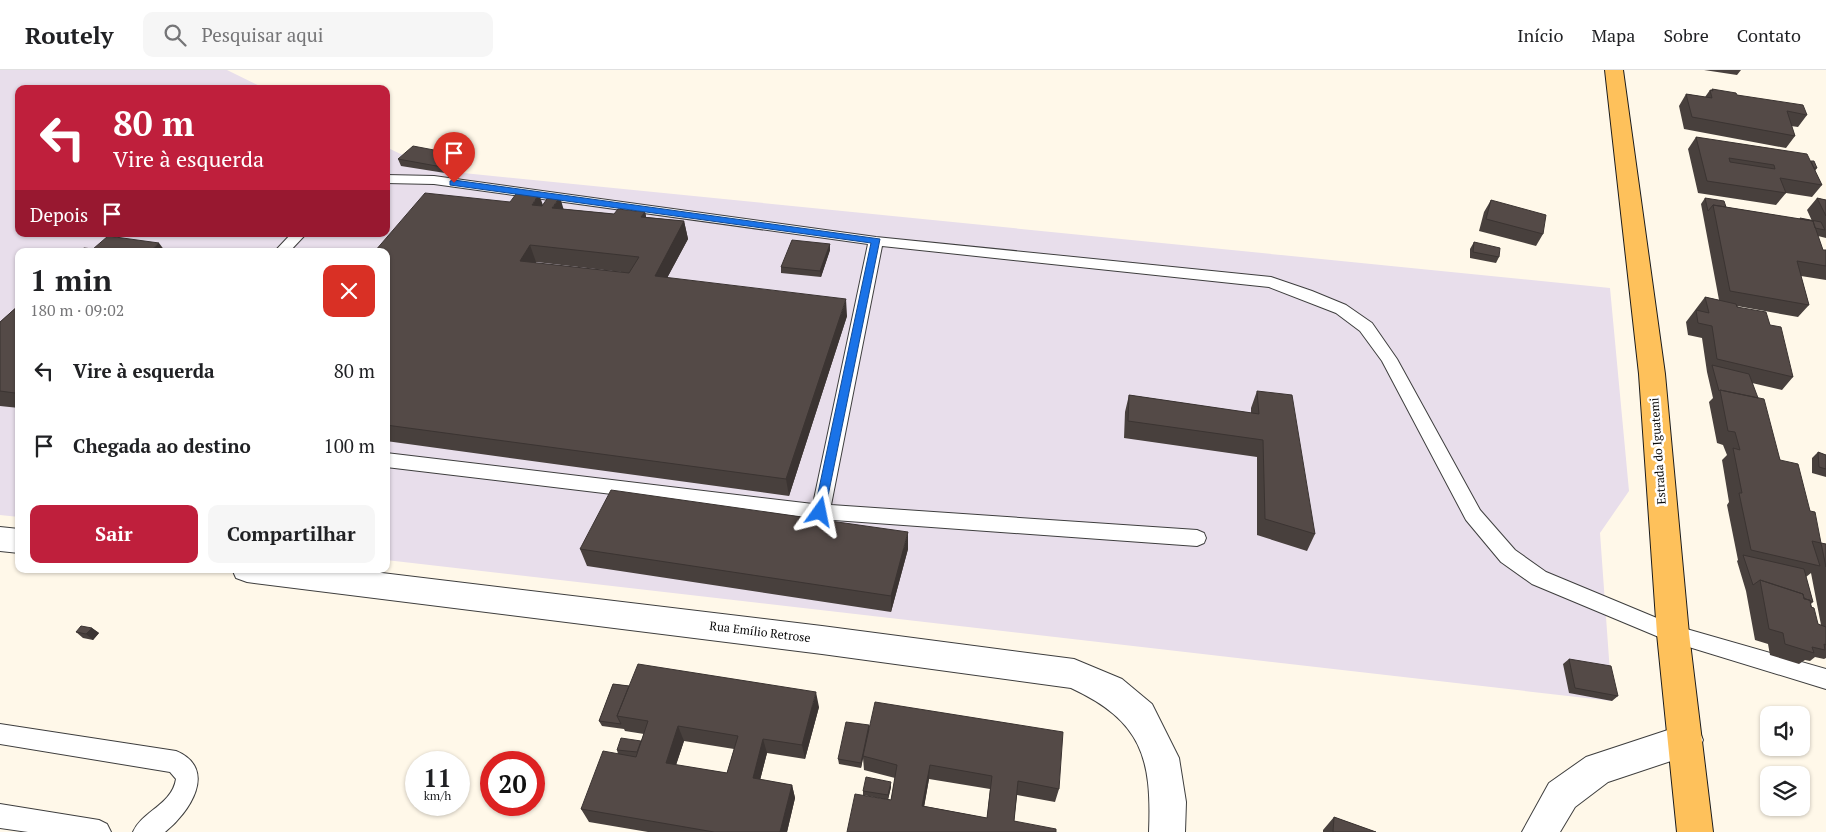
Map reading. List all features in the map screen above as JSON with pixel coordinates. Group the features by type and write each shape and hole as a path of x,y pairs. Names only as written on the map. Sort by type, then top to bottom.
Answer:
{"main road":[{"name":"Estrada do Iguatemi","path":"1614,70 1652,374 1673,634 1695,832"}],"street":[{"path":"0,538 15,540"},
{"name":"Rua Emílio Retrose","path":"279,573 822,640 1074,674 1110,690 1140,715 1162,758 1168,802 1167,832"},
{"path":"1540,832 1562,795 1598,769 1686,740"}],"lane":[{"path":"390,179 434,180 876,241 1270,282 1308,294 1340,309 1366,327 1389,359 1473,515 1508,556 1539,578 1673,634 1826,679"},
{"path":"285,248 296,237"},
{"path":"820,512 876,241"},
{"path":"390,460 820,512 1197,538"},
{"path":"0,734 176,762 185,771 187,780 182,797 164,819 145,832"},
{"path":"0,816 99,832"}],"shaded area":[{"path":"0,70 227,70 258,85 15,85 15,237 390,237 390,149 434,170 1610,288 1629,491 1600,533 1612,701 390,560 390,248 15,248 15,517 0,515"}],"building":[{"path":"1712,89 1736,93 1737,95 1803,105 1807,115 1787,111 1795,136 1692,117 1686,94 1712,98 1710,90 1713,91"},
{"path":"1696,137 1807,154 1822,185 1780,178 1786,193 1707,181","holes":["1729,158 1774,165 1775,169 1730,162"]},
{"path":"413,146 455,154 442,167 398,159"},
{"path":"1811,161 1814,161 1817,168 1814,168"},
{"path":"519,190 539,194 532,205 542,206 549,196 560,197 552,208 614,214 618,209 645,212 641,217 684,221 655,276 846,299 786,479 390,426 390,248 378,248 387,237 390,237 390,234 425,193 510,202","holes":["530,245 639,257 629,273 520,261"]},
{"path":"1705,198 1724,201 1726,207 1713,205 1708,211"},
{"path":"1817,198 1826,200 1826,216"},
{"path":"1491,200 1546,215 1543,234 1486,219"},
{"path":"1713,205 1813,221 1823,250 1826,250 1826,266 1797,261 1809,305 1730,291"},
{"path":"1800,218 1821,222 1825,230 1815,228 1813,221"},
{"path":"107,237 159,243 153,248 94,248"},
{"path":"792,240 830,244 820,271 781,267"},
{"path":"1474,242 1500,248 1499,257 1473,252"},
{"path":"1705,297 1736,304 1737,307 1766,312 1770,325 1781,327 1793,377 1717,359 1712,326 1698,323 1696,310 1709,313"},
{"path":"15,309 15,393 0,391 0,322"},
{"path":"1712,365 1749,374 1758,398 1719,391"},
{"path":"1720,390 1764,399 1780,460 1798,464 1810,511 1815,512 1821,543 1812,541 1820,566 1751,550 1739,493 1742,493 1733,448 1740,450 1735,432 1728,431"},
{"path":"1257,391 1292,395 1315,534 1265,519 1263,440 1128,421 1129,395 1259,414"},
{"path":"1818,452 1826,455 1826,469 1819,467"},
{"path":"611,490 908,532 891,596 580,549"},
{"path":"1821,543 1826,544 1826,567"},
{"path":"1743,555 1804,569 1813,602 1804,598 1803,594 1760,580 1753,585"},
{"path":"1760,580 1803,594 1804,599 1810,600 1818,624 1826,627 1825,650 1812,647 1814,653 1785,644 1783,633 1769,629"},
{"path":"81,626 92,628 86,634 76,632"},
{"path":"1569,659 1611,666 1618,696 1575,688"},
{"path":"638,664 816,692 802,745 763,739 753,778 792,785 780,832 714,832 581,809 603,751 636,757 648,721 617,716","holes":["678,726 738,736 727,773 666,763"]},
{"path":"613,684 629,686 617,716 621,724 599,721"},
{"path":"875,702 1063,732 1059,789 1018,781 1014,821 1056,829 1056,832 847,832 855,794 891,800 897,765 863,756","holes":["930,765 992,776 987,818 922,806"]},
{"path":"846,722 869,725 861,763 838,759"},
{"path":"621,738 641,741 637,752 617,750"},
{"path":"866,777 891,782 888,795 863,791"},
{"path":"1334,817 1376,832 1333,832"}],"route":[{"path":"454,183 876,241 820,512"}]}
